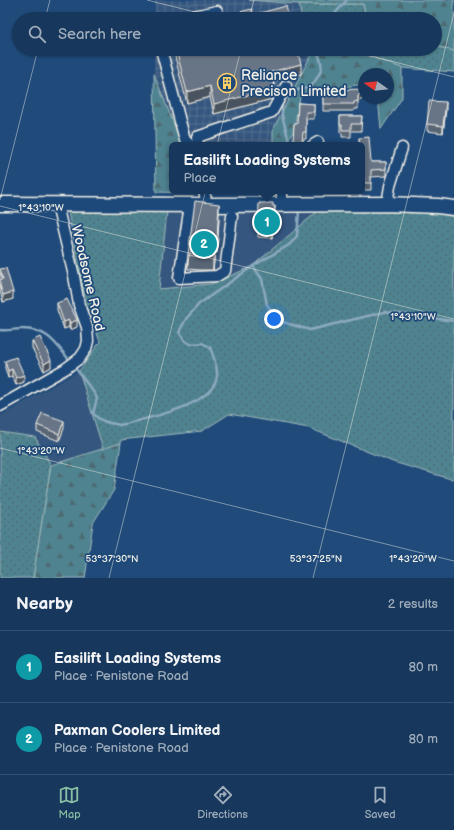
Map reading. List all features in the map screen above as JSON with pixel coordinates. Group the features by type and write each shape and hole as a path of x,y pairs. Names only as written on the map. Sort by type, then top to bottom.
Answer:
{"highway":[{"path":"0,204 206,205 282,198 454,208"}],"street":[{"path":"211,12 216,11"},
{"path":"163,56 185,140 187,142"},
{"path":"198,142 197,137 272,112 286,86"},
{"path":"387,204 390,186 402,148"},
{"path":"204,194 206,205"},
{"name":"Woodsome Road","path":"0,406 65,369 80,358 88,341 87,327 79,305 74,276 57,205"},
{"path":"190,205 179,278 217,276 224,271 232,216"}],"shaded area":[{"path":"155,0 249,0 299,4 301,12 155,12"},
{"path":"154,56 310,56 273,130 273,142 181,142 154,74"},
{"path":"167,211 318,211 247,270 211,284 158,289"},
{"path":"79,371 103,449 51,465 35,437 0,432 0,416"}],"green space":[{"path":"249,0 454,0 454,51 442,48 442,12 365,12 363,4 299,4"},
{"path":"299,4 363,4 365,12 301,12"},
{"path":"442,48 454,51 454,72 402,68 368,56 442,56"},
{"path":"310,56 368,56 402,68 402,98 381,129 379,104 394,104 394,68 358,68 358,85 301,93 293,132 287,142 273,142 273,130"},
{"path":"154,74 181,142 169,142 169,192 156,192"},
{"path":"167,211 159,289 211,284 251,267 318,211 438,213 454,217 454,478 451,479 393,462 309,428 229,414 202,431 121,440 121,443 103,449 79,371 100,342 86,303 68,212"},
{"path":"0,432 35,437 51,465 33,578 0,578"},
{"path":"121,443 114,490 93,523 85,578 33,578 51,465"}],"building":[{"path":"286,6 287,12 264,12"},
{"path":"252,9 252,12 240,12"},
{"name":"Reliance Precison Limited","path":"178,56 299,56 301,64 271,72 274,84 272,89 214,104 210,86 187,92"},
{"path":"358,89 358,101 354,102 354,104 323,104 323,95 332,94 332,90"},
{"path":"429,101 446,102 443,126 427,124"},
{"path":"298,103 314,104 314,112 306,112 306,132 303,132 302,142 293,142 294,124 297,124"},
{"path":"340,116 362,116 361,124 351,124 351,130 342,130 342,125 340,125"},
{"path":"369,137 371,162 386,162 386,169 371,170 371,183 365,183 365,142 360,142 359,138"},
{"path":"195,201 219,204 217,240 215,239 213,256 200,257 188,255"},
{"path":"259,203 273,203 273,206 275,206 272,227 258,227"},
{"path":"6,268 13,292 3,295 0,280 3,279 0,269"},
{"path":"67,299 77,320 70,323 69,320 64,322 57,303"},
{"path":"40,337 51,360 44,364 32,341"},
{"path":"16,357 24,375 16,378 12,369 8,371 5,361"},
{"path":"42,413 64,421 59,434 37,425"}],"waterway":[{"path":"336,12 347,0"},
{"path":"289,142 282,115 282,101 294,91 311,87 321,69 322,65 319,56"},
{"path":"253,266 289,245 297,236 299,211"},
{"path":"73,365 95,394 97,399 93,413 105,422 120,425 161,415 192,403 204,396 213,387 217,376 217,369 210,347 202,343 191,344 185,341 179,332 186,319 199,304 253,266 262,279 267,305 279,321 310,330 384,312 454,321"},
{"path":"0,330 22,329 38,331 45,334 55,343 70,361"}],"place":[{"name":"Reliance Precison Limited","path":"227,83"},
{"name":"Easilift Loading Systems","path":"267,222"},
{"name":"Paxman Coolers Limited","path":"204,244"}]}
